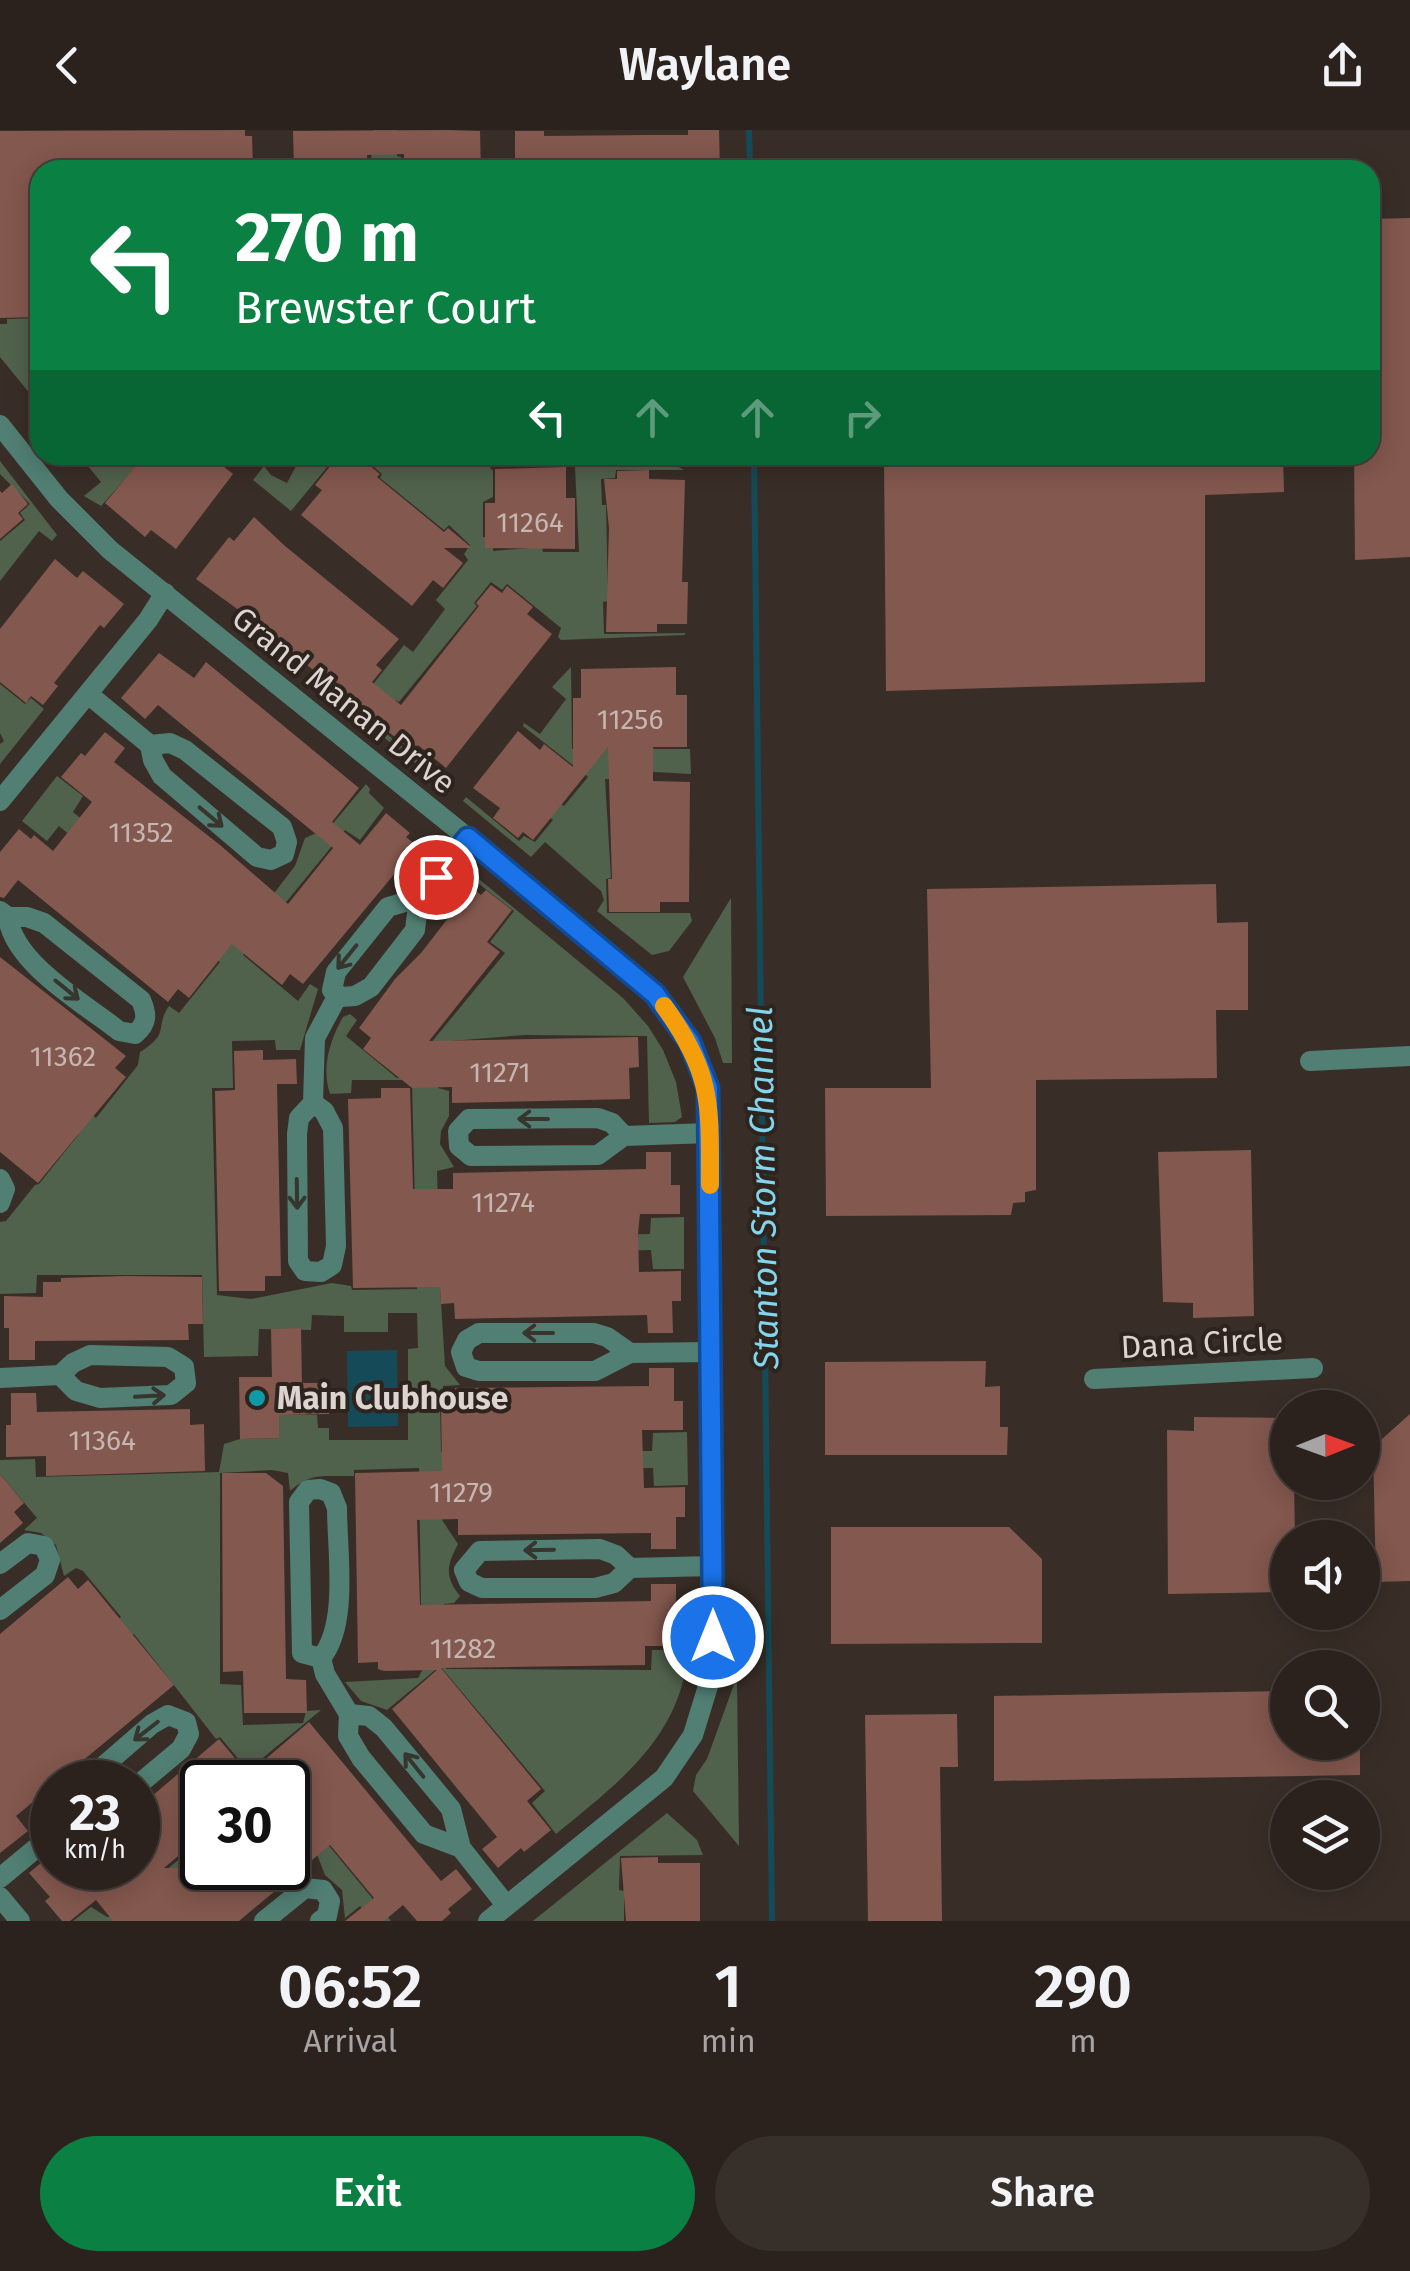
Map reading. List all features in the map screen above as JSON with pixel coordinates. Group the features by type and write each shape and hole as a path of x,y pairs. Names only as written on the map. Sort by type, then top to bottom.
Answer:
{"street":[{"name":"Grand Manan Drive","path":"0,425 30,463"},
{"name":"Grand Manan Drive","path":"31,465 58,499 110,550 655,994 690,1042 708,1088 712,1673 694,1735 664,1778 488,1921"},
{"path":"0,802 165,594"},
{"path":"88,694 150,745 152,760 162,776 257,857 270,860 284,854 288,842 282,827 186,750 170,743 150,745"},
{"path":"419,898 388,908 336,972 332,990 338,995 356,996 371,987 415,930 419,898 468,838"},
{"path":"4,914 44,923 141,1000 147,1014 143,1028 136,1034 119,1032 23,954 4,914"},
{"path":"313,1103 324,1111 333,1128 336,1246 332,1264 321,1272 305,1270 298,1261 296,1134 298,1118 313,1103 316,1038 338,995"},
{"path":"1310,1061 1410,1056"},
{"path":"624,1136 612,1123 598,1118 469,1119 458,1131 459,1146 472,1156 598,1155 624,1136 710,1134"},
{"path":"0,1179 5,1189 0,1202"},
{"path":"630,1353 594,1333 479,1333 467,1340 461,1352 466,1367 478,1371 595,1372 630,1353 711,1352"},
{"path":"0,1378 60,1375 72,1363 90,1355 168,1356 184,1367 186,1383 171,1395 100,1398 76,1392 60,1375"},
{"name":"Dana Circle","path":"1094,1378 1313,1368"},
{"path":"320,1489 331,1493 337,1508 338,1625 332,1644 321,1658 302,1652 299,1502 308,1490 320,1489"},
{"path":"0,1564 28,1543 44,1546 50,1560 45,1575 0,1610"},
{"path":"630,1568 616,1555 600,1549 480,1551 464,1570 469,1582 482,1588 595,1588 614,1582 630,1568 713,1566"},
{"path":"321,1658 325,1674 349,1714 348,1736 361,1758 424,1834 461,1848"},
{"path":"349,1714 369,1716 384,1728 450,1810 461,1848 506,1906"},
{"path":"110,1760 168,1715 186,1722 189,1734 181,1749 160,1767"},
{"path":"0,1878 30,1853"},
{"path":"264,1921 304,1888 323,1890 330,1902 327,1916 320,1921"},
{"path":"0,1897 20,1921"}],"green space":[{"path":"374,130 397,130 397,156 401,160 371,160"},
{"path":"30,318 30,394 0,357 0,324 7,324 7,319"},
{"path":"0,461 57,535 52,541 39,531 0,581 0,541 25,520 20,513 30,504 0,474"},
{"path":"87,465 138,465 101,506 84,496 101,482"},
{"path":"297,465 329,465 291,511 253,480 264,466 271,475 287,483"},
{"path":"372,465 488,465 493,471 493,497 483,502 483,537 493,538 493,551 542,547 543,552 579,552 575,467 675,465 684,470 616,470 615,478 601,479 602,505 606,505 608,601 603,602 604,634 686,633 561,640 561,628 507,584 502,590 491,582 474,603 477,606 399,702 395,700 375,725 443,778 437,781 352,711 404,645 413,652 445,609 436,600 468,560 464,554 470,545 449,525 444,530 380,478 382,474"},
{"path":"571,667 572,749 690,749 691,774 619,770 618,779 605,779 611,878 606,879 607,913 690,913 692,921 669,951 652,955 597,911 604,900 601,891 545,842 531,857 463,801 466,797 519,841 524,836 535,842 553,820 548,816 559,803 564,806 588,777 523,726 524,723 540,734 566,699 552,687"},
{"path":"0,684 25,704 31,698 44,709 0,764 0,744 4,741 0,733"},
{"path":"57,776 83,796 73,812 235,944 295,866 305,838 330,827 366,784 384,808 360,840 345,830 243,955 298,1001 310,984 318,989 300,1050 276,1050 275,1040 232,1041 233,1088 212,1088 217,1295 251,1299 332,1283 351,1286 352,1290 417,1289 412,1080 352,1080 351,1093 330,1094 327,1064 338,1026 350,1014 357,1020 346,1036 397,1078 419,1075 430,1044 505,953 490,942 514,911 465,873 468,870 623,998 663,1050 676,1082 682,1117 675,1122 649,1123 647,1036 525,1035 438,1042 438,1088 449,1091 449,1116 441,1131 440,1144 454,1167 437,1171 439,1238 650,1234 651,1218 684,1217 684,1269 653,1269 651,1250 438,1255 445,1366 460,1385 443,1386 441,1452 652,1451 653,1433 687,1432 688,1485 654,1486 653,1468 441,1471 442,1520 458,1544 449,1576 460,1596 454,1603 444,1604 446,1669 651,1670 652,1650 688,1650 674,1708 660,1733 623,1776 556,1834 532,1803 545,1791 440,1666 387,1710 361,1701 345,1682 418,1678 422,1671 419,1468 354,1470 354,1476 313,1478 290,1491 288,1473 220,1473 220,1684 241,1685 243,1725 303,1723 306,1711 321,1710 260,1760 239,1760 220,1737 216,1739 134,1634 36,1714 0,1718 121,1617 83,1571 76,1568 64,1576 56,1545 41,1533 24,1530 37,1518 0,1474 0,1460 35,1459 36,1477 219,1472 224,1444 240,1439 279,1438 279,1415 317,1415 318,1428 329,1428 329,1440 408,1440 408,1349 418,1348 417,1313 388,1313 388,1332 344,1332 344,1316 312,1315 311,1330 259,1329 258,1356 204,1357 202,1275 37,1275 36,1293 0,1294 0,1222 6,1221 79,1134 0,1069 0,1040 96,1118 138,1065 140,1052 156,1040 169,1006 179,1013 220,962 59,826 47,841 22,821"},
{"path":"731,898 732,1063 723,1063 715,1038 683,977"},
{"path":"737,1676 739,1846 693,1791"},
{"path":"667,1813 697,1840 703,1855 620,1856 619,1890 624,1891 624,1921 533,1921"},
{"path":"310,1823 391,1921 373,1921 360,1906 345,1918 342,1890 325,1875 310,1847"},
{"path":"180,1859 180,1883 135,1921 73,1921 91,1907 107,1917 117,1916 142,1890 160,1890 160,1875"}],"water":[{"path":"397,1350 398,1426 348,1427 347,1351"}],"building":[{"path":"245,130 245,136 252,136 253,160 30,160 30,317 0,318 0,131"},
{"path":"688,130 719,130 720,160 515,160 515,131 544,131 544,136 688,135"},
{"path":"293,131 480,131 481,160 404,160 404,154 367,155 367,160 294,160"},
{"path":"1410,218 1410,557 1355,560 1354,465 1380,465 1380,219"},
{"path":"137,465 222,465 233,474 176,549 151,530 145,537 105,503"},
{"path":"331,465 369,465 380,474 377,477 444,532 448,528 472,548 444,548 463,563 443,588 433,580 412,606 301,515 322,490 315,485"},
{"path":"884,465 1283,465 1284,492 1205,495 1205,682 886,691"},
{"path":"566,467 566,498 575,498 575,549 485,548 485,503 495,503 495,469"},
{"path":"649,470 649,479 685,480 682,582 688,582 687,624 657,624 657,632 606,632 609,528 604,479 617,479 617,471"},
{"path":"12,484 28,504 18,513 23,519 0,539 0,491"},
{"path":"254,517 399,639 376,665 382,670 372,682 401,705 491,585 502,593 507,586 533,607 527,614 552,634 446,768 418,745 413,752 251,619 196,579 229,537 234,541"},
{"path":"55,559 77,578 83,571 124,604 104,628 100,625 54,683 58,686 43,705 31,696 26,703 0,682 0,629"},
{"path":"159,653 194,678 206,662 359,788 332,822 360,845 386,813 410,833 406,837 431,857 415,877 401,866 303,984 290,974 282,985 232,944 189,998 178,989 168,1002 18,880 4,898 0,897 0,852 19,829 31,839 34,835 53,851 92,802 61,777 105,732 125,748 114,762 288,904 333,848 158,705 145,719 121,698"},
{"path":"676,667 676,695 687,695 687,747 653,747 653,781 690,782 689,902 660,902 660,912 609,912 608,879 612,879 608,747 533,840 523,832 518,838 493,818 500,808 473,788 518,731 540,750 544,744 573,767 573,698 581,698 581,669"},
{"path":"458,877 481,895 486,890 512,910 487,942 500,952 429,1041 638,1037 639,1067 629,1068 630,1099 452,1103 452,1087 412,1088 363,1049 371,1038 359,1028 456,908 442,897"},
{"path":"1216,884 1217,923 1248,922 1248,1010 1216,1010 1217,1078 1036,1080 1036,1190 1025,1192 1025,1202 1013,1203 1011,1215 826,1216 825,1088 931,1088 927,889"},
{"path":"0,957 126,1056 115,1068 126,1077 38,1183 0,1152"},
{"path":"263,1050 263,1060 296,1059 297,1084 277,1084 281,1276 265,1276 265,1291 219,1291 215,1091 235,1090 234,1051"},
{"path":"381,1088 410,1088 413,1189 453,1189 453,1173 646,1169 646,1152 671,1152 671,1185 680,1185 680,1214 640,1214 638,1233 639,1272 681,1271 681,1301 672,1301 673,1333 648,1333 647,1315 455,1319 454,1303 441,1304 440,1287 353,1288 348,1099 381,1098"},
{"path":"1251,1150 1254,1316 1193,1318 1193,1303 1163,1302 1158,1152"},
{"path":"202,1277 203,1324 188,1324 189,1340 35,1341 35,1360 9,1360 4,1296 43,1297 43,1282 61,1282 61,1278"},
{"path":"301,1328 302,1383 328,1383 329,1414 279,1415 279,1438 240,1439 239,1377 272,1377 271,1329"},
{"path":"986,1361 985,1387 1000,1386 1000,1427 1008,1427 1007,1455 825,1455 825,1362"},
{"path":"649,1368 674,1368 674,1401 683,1401 683,1430 642,1430 644,1488 685,1487 685,1517 676,1517 676,1549 651,1549 651,1533 458,1535 458,1519 417,1520 420,1605 651,1601 651,1584 676,1584 676,1617 686,1616 686,1646 645,1646 645,1665 441,1668 541,1789 527,1801 551,1830 498,1868 482,1849 497,1837 392,1709 437,1670 384,1671 378,1669 378,1662 358,1663 355,1473 442,1471 441,1404 455,1404 455,1388 649,1386"},
{"path":"11,1393 36,1393 37,1412 190,1409 190,1425 204,1424 205,1471 46,1476 46,1456 6,1457"},
{"path":"1410,1414 1410,1581 1380,1582 1380,1520 1375,1520 1374,1500 1380,1500 1380,1441"},
{"path":"1194,1417 1270,1418 1270,1500 1294,1500 1295,1520 1270,1520 1270,1592 1168,1594 1167,1430 1194,1431"},
{"path":"222,1473 266,1473 283,1486 286,1679 306,1680 307,1713 244,1713 243,1671 223,1672"},
{"path":"0,1474 24,1503 14,1512 23,1523 0,1543"},
{"path":"831,1527 1009,1527 1042,1559 1042,1643 831,1644"},
{"path":"68,1577 78,1589 88,1580 174,1685 84,1760 30,1760 30,1804 16,1816 28,1831 0,1853 0,1634"},
{"path":"1270,1691 1270,1760 1360,1760 1360,1775 994,1781 994,1696"},
{"path":"957,1714 958,1767 940,1767 942,1921 868,1921 865,1715"},
{"path":"309,1722 441,1881 456,1869 472,1889 448,1909 451,1913 442,1921 417,1921 403,1905 384,1921 345,1921 374,1898 330,1845 310,1862 310,1760 264,1760"},
{"path":"219,1739 236,1760 194,1760"},
{"path":"180,1772 180,1855 164,1868 180,1868 180,1890 276,1890 239,1921 113,1921 96,1900 70,1921 62,1921 45,1901 50,1897 44,1890 160,1890 160,1789"},
{"path":"658,1857 658,1863 700,1863 700,1921 626,1921 621,1858"}],"waterway":[{"name":"Stanton Storm Channel","path":"749,130 750,160"},
{"name":"Stanton Storm Channel","path":"754,465 772,1921"}],"slow traffic":[{"path":"664,1006 690,1042 708,1088 710,1185"}],"place":[{"name":"Main Clubhouse","path":"257,1398"}],"route":[{"path":"436,877 468,838 655,994 690,1042 708,1088 713,1637"}]}
